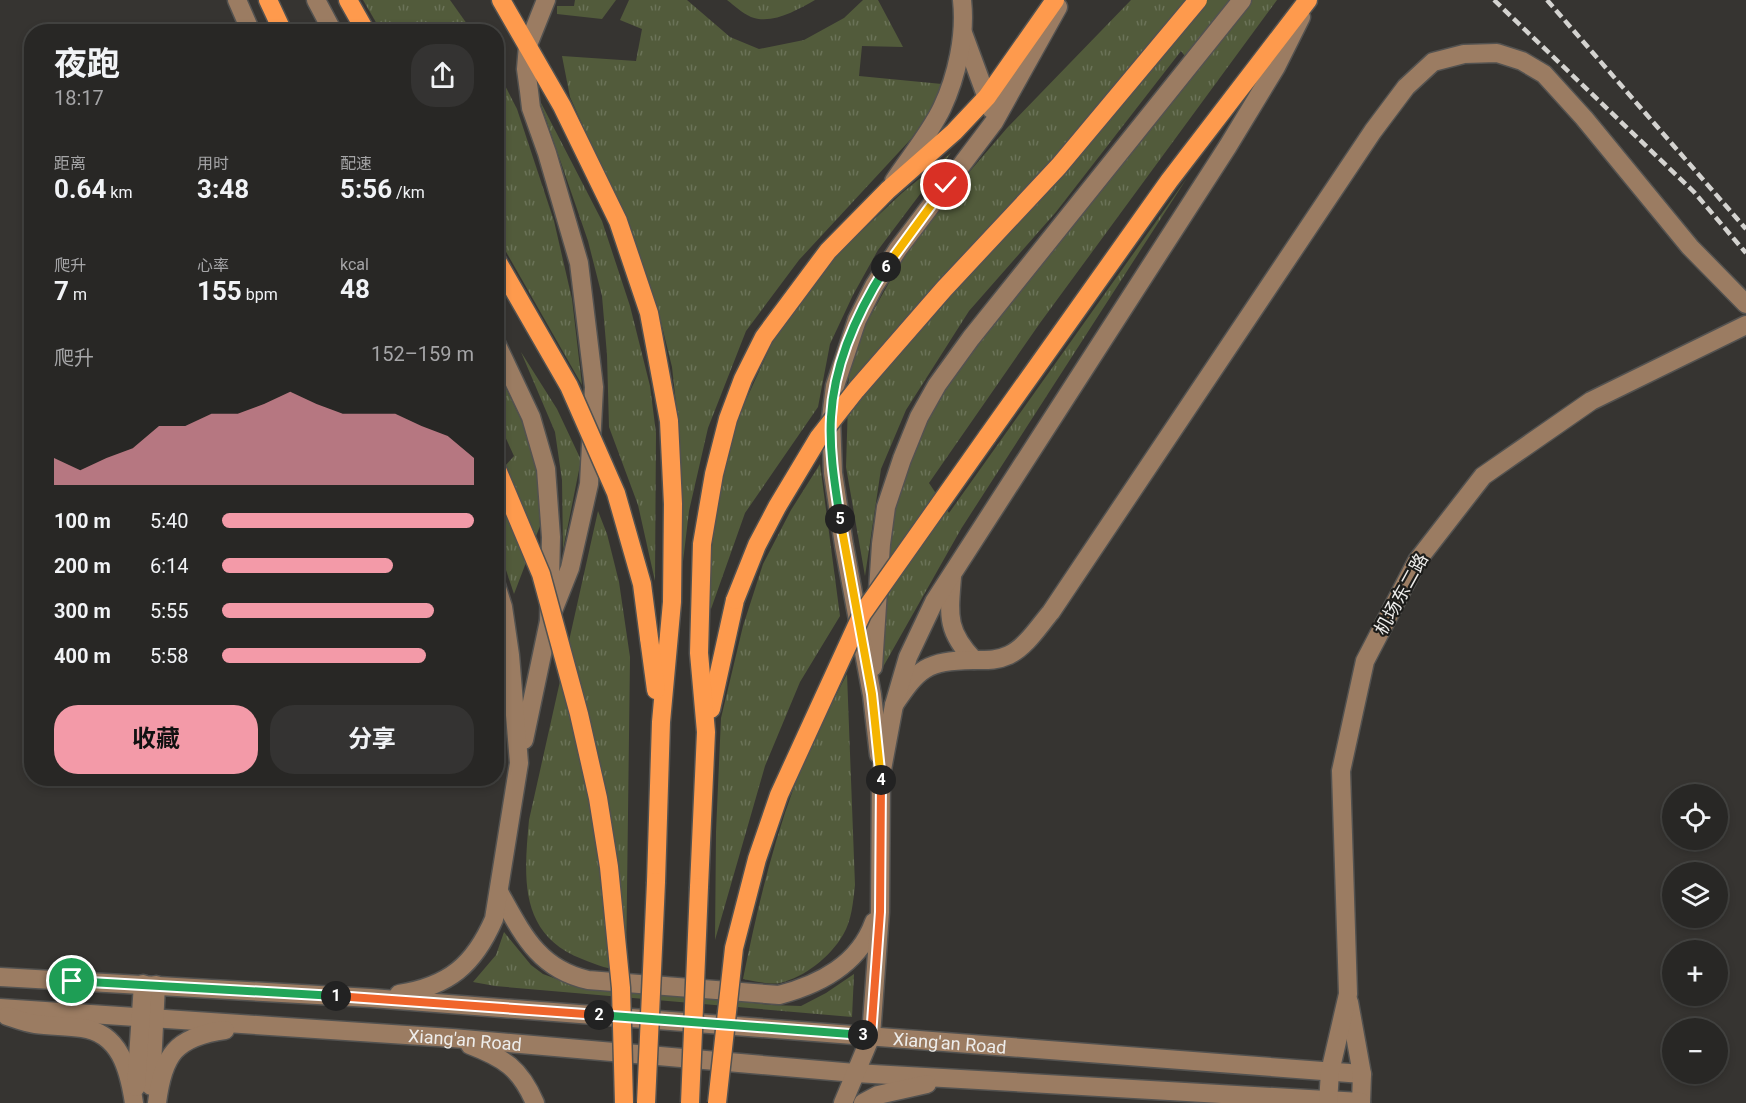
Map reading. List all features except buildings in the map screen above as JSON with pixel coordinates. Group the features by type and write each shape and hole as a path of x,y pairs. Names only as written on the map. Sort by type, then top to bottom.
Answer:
{"highway":[{"path":"268,0 279,24"},
{"path":"348,0 362,24"},
{"path":"501,0 562,106 618,221 649,313 669,422 673,504 672,602 661,722 646,1103"},
{"path":"690,1103 706,732 699,653 702,544 714,474 728,419 742,380 764,337 828,251 888,190 954,132 987,97 1055,0"},
{"path":"706,732 735,600 757,545 819,437 856,390 944,289 1059,166 1198,0"},
{"path":"717,1103 734,948 757,859 779,795 862,615 1169,181 1308,0"},
{"path":"504,273 569,386 616,493 642,584 661,722"},
{"path":"504,486 541,574 579,714 598,798 609,867 621,988 624,1103"}],"main road":[{"path":"237,0 248,24"},
{"path":"316,0 329,24"},
{"path":"371,998 416,991 435,985 454,975 471,960 485,940 494,919 519,763 549,621 570,568 589,484 594,387 579,263 547,153 531,108 526,69 528,45 546,0"},
{"path":"888,190 943,107 956,70 962,31 962,0"},
{"path":"843,1103 871,1036 880,904 881,775 872,694 833,473 831,418 835,386 857,320 874,286 898,249 994,122 1062,0"},
{"path":"872,694 880,544 886,507 919,417 937,385 971,338 1242,0"},
{"path":"881,775 894,705 908,657 933,602 952,576 1228,146 1276,67 1308,0"},
{"path":"962,31 994,122"},
{"path":"894,705 921,670 946,662 998,660 1011,654 1032,635 1051,612 1374,131 1406,87 1433,62 1464,54 1497,53 1522,61 1544,74 1584,118 1690,247 1746,304"},
{"name":"机场东二路","path":"1348,994 1341,771 1365,661 1417,561 1483,476 1591,401 1746,325"},
{"path":"504,360 531,417 546,469 551,537 549,621"},
{"path":"952,576 950,622 958,642 974,660"},
{"path":"504,614 510,655 519,763"},
{"path":"499,892 530,944 543,959 560,971 575,977 588,980 779,995 803,989 821,980 855,955 868,939 880,904"},
{"name":"Xiang'an Road","path":"0,977 371,998 1362,1074"},
{"path":"150,985 148,1018 150,1103"},
{"path":"1328,1101 1330,1072 1348,994"},
{"path":"1348,994 1362,1074 1361,1102"},
{"name":"Xiang'an Road","path":"0,1008 452,1038 855,1073 1361,1102"},
{"path":"0,1014 33,1024 97,1031 115,1046 125,1065 134,1103"},
{"path":"134,1103 148,1018"},
{"path":"157,1103 163,1070 174,1051 182,1044 206,1034 254,1025"},
{"path":"452,1038 497,1056 512,1068 535,1103"},
{"path":"863,1103 878,1095 896,1090 961,1079"}],"green space":[{"path":"363,0 450,0 467,24 377,24"},
{"path":"575,0 616,0 602,19 557,14 557,6 574,6"},
{"path":"629,0 687,0 730,37 759,49 804,40 844,18 863,0 878,0 903,47 862,46 859,76 942,84 931,110 911,139 799,260 746,331 708,428 689,511 679,595 679,431 672,367 658,310 636,245 570,97 562,56 636,61 642,29 620,20"},
{"path":"727,0 815,0 776,18 759,19 751,17"},
{"path":"1131,0 1277,0 1040,323 929,483 949,513 1187,178 961,529 883,667 886,544 896,493 925,417 952,376 1196,71 1181,51 1056,212 969,311 906,410 881,469 865,576 846,467 849,371 867,322 928,220 1007,128"},
{"path":"504,84 517,109 554,221 572,299 582,385 504,248"},
{"path":"539,99 602,221 630,306 650,386 656,433 655,581 638,505 609,427 607,355 602,296 588,241"},
{"path":"951,153 878,250 853,295 830,344 818,407 745,513 711,609 707,602 717,492 730,435 772,343 797,304 833,258 902,193"},
{"path":"521,352 557,409 581,460 563,550 562,480 555,432"},
{"path":"504,384 525,428 537,472 540,526 514,594 504,564 504,467 514,456 504,434"},
{"path":"820,464 840,616 800,682 765,766 715,940 716,832 721,718 743,626 763,564 791,510"},
{"path":"598,511 607,534 619,582 630,657 626,971 582,959 561,948 546,935 536,919 527,882 529,820"},
{"path":"847,674 855,885 848,923 843,935 831,951 799,976 780,983 762,983 743,979 765,882 794,787"},
{"path":"504,932 531,965 543,974 562,981 771,1005 801,1006 854,974 852,1017 495,986 473,982 496,955"}],"railway":[{"path":"1494,0 1694,192 1746,253"},
{"path":"1547,0 1746,229"}],"route":[{"path":"72,981 371,998 871,1036 880,912 881,775 872,694 833,473 831,418 835,386 857,320 874,286 898,249 946,185"}]}
